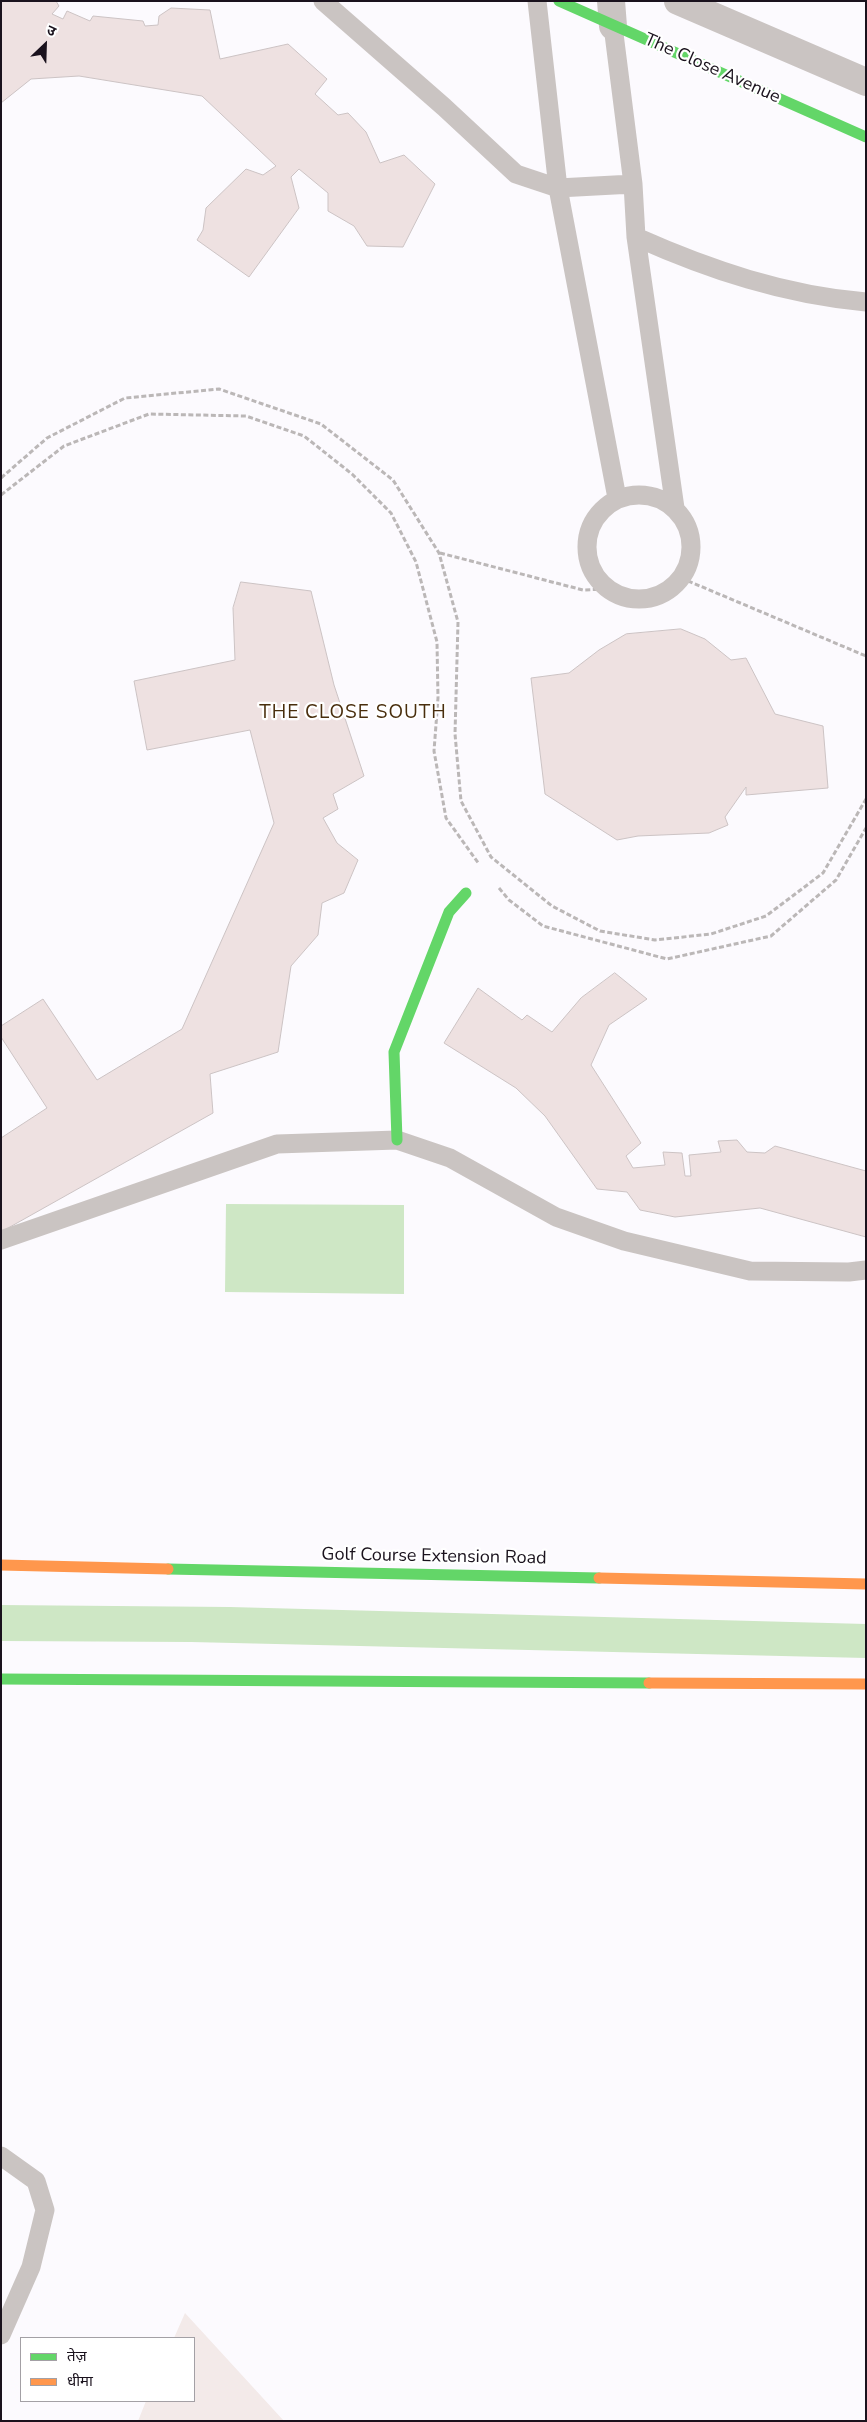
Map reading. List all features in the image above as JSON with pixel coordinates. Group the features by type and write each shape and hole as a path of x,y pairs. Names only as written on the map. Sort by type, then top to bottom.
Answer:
{"main road":[{"name":"The Close Avenue","path":"559,1 612,14 863,130"},
{"path":"397,1140 394,1052 449,912 466,893"},
{"name":"Golf Course Extension Road","path":"1,1565 866,1584"},
{"path":"1,1679 866,1684"}],"street":[{"path":"678,1 866,82"}],"lane":[{"path":"323,1 444,107 516,174 558,188 632,184"},
{"path":"537,1 558,188 617,498"},
{"path":"612,14 632,184 636,237 675,508"},
{"path":"636,237 689,261 768,287 866,302"},
{"path":"637,494 657,497 675,508 687,524 692,544 689,565 678,583 661,595 641,599 620,596 602,586 590,569 586,549 589,528 600,510 617,498 637,494"},
{"path":"1,1240 277,1144 397,1140 450,1158 556,1217 624,1241 750,1271 849,1272 866,1270"},
{"path":"1,2156 36,2181 45,2210 31,2267 1,2334"}],"path":[{"path":"1,478 47,438 124,398 219,389 321,424 392,480 439,553 458,622 455,734 461,801 491,857 552,906 600,931 655,940 711,934 766,916 823,873 866,799"},
{"path":"1,495 64,446 149,414 246,416 304,436 352,474 392,513 416,562 437,642 438,698 434,751 446,818 485,871"},
{"path":"439,553 583,590 608,589"},
{"path":"681,578 866,656"},
{"path":"497,885 509,900 543,926 667,959 771,936 836,880 866,828"}],"shaded area":[{"path":"185,2313 284,2421 138,2421 146,2402 195,2402 195,2337 174,2337"}],"green space":[{"path":"226,1204 404,1205 404,1294 225,1292"},
{"path":"1,1605 230,1607 866,1624 866,1658 191,1642 1,1641"}],"building":[{"path":"1,1 56,1 59,6 52,14 63,19 67,11 90,21 93,16 143,21 145,26 158,25 159,16 171,8 210,10 220,59 288,44 327,79 315,94 338,115 348,113 366,132 380,163 404,155 435,184 403,247 367,246 354,226 328,211 328,193 299,169 291,177 299,208 249,277 197,240 203,230 206,208 246,169 263,175 276,166 202,96 79,76 31,79 1,103"},
{"path":"241,582 311,591 334,685 364,776 333,794 338,809 323,818 337,843 358,860 344,893 322,903 318,935 291,966 278,1052 210,1074 213,1113 1,1232 1,1138 47,1108 1,1037 1,1026 43,999 97,1080 182,1029 274,823 250,730 147,750 134,681 235,660 233,608"},
{"path":"681,629 705,639 731,660 746,658 775,714 823,726 828,788 746,795 746,787 725,817 728,825 709,833 638,836 617,840 545,794 531,678 569,673 599,650 626,634"},
{"path":"615,973 647,999 609,1025 591,1065 641,1143 626,1156 633,1168 665,1165 663,1152 682,1153 685,1176 691,1176 689,1155 721,1152 718,1141 737,1140 747,1152 765,1153 775,1146 866,1171 866,1237 760,1208 675,1217 640,1210 627,1192 597,1189 545,1116 516,1088 444,1043 478,988 522,1020 527,1015 552,1032 581,998"}],"traffic: fast":[{"path":"559,1 866,137"},
{"path":"397,1140 394,1052 449,912 466,893"},
{"path":"168,1569 599,1578"},
{"path":"1,1679 649,1683"}],"traffic: slow":[{"path":"1,1565 168,1569"},
{"path":"599,1578 866,1584"},
{"path":"649,1683 866,1684"}],"district":[{"name":"THE CLOSE SOUTH","path":"353,713"}]}
